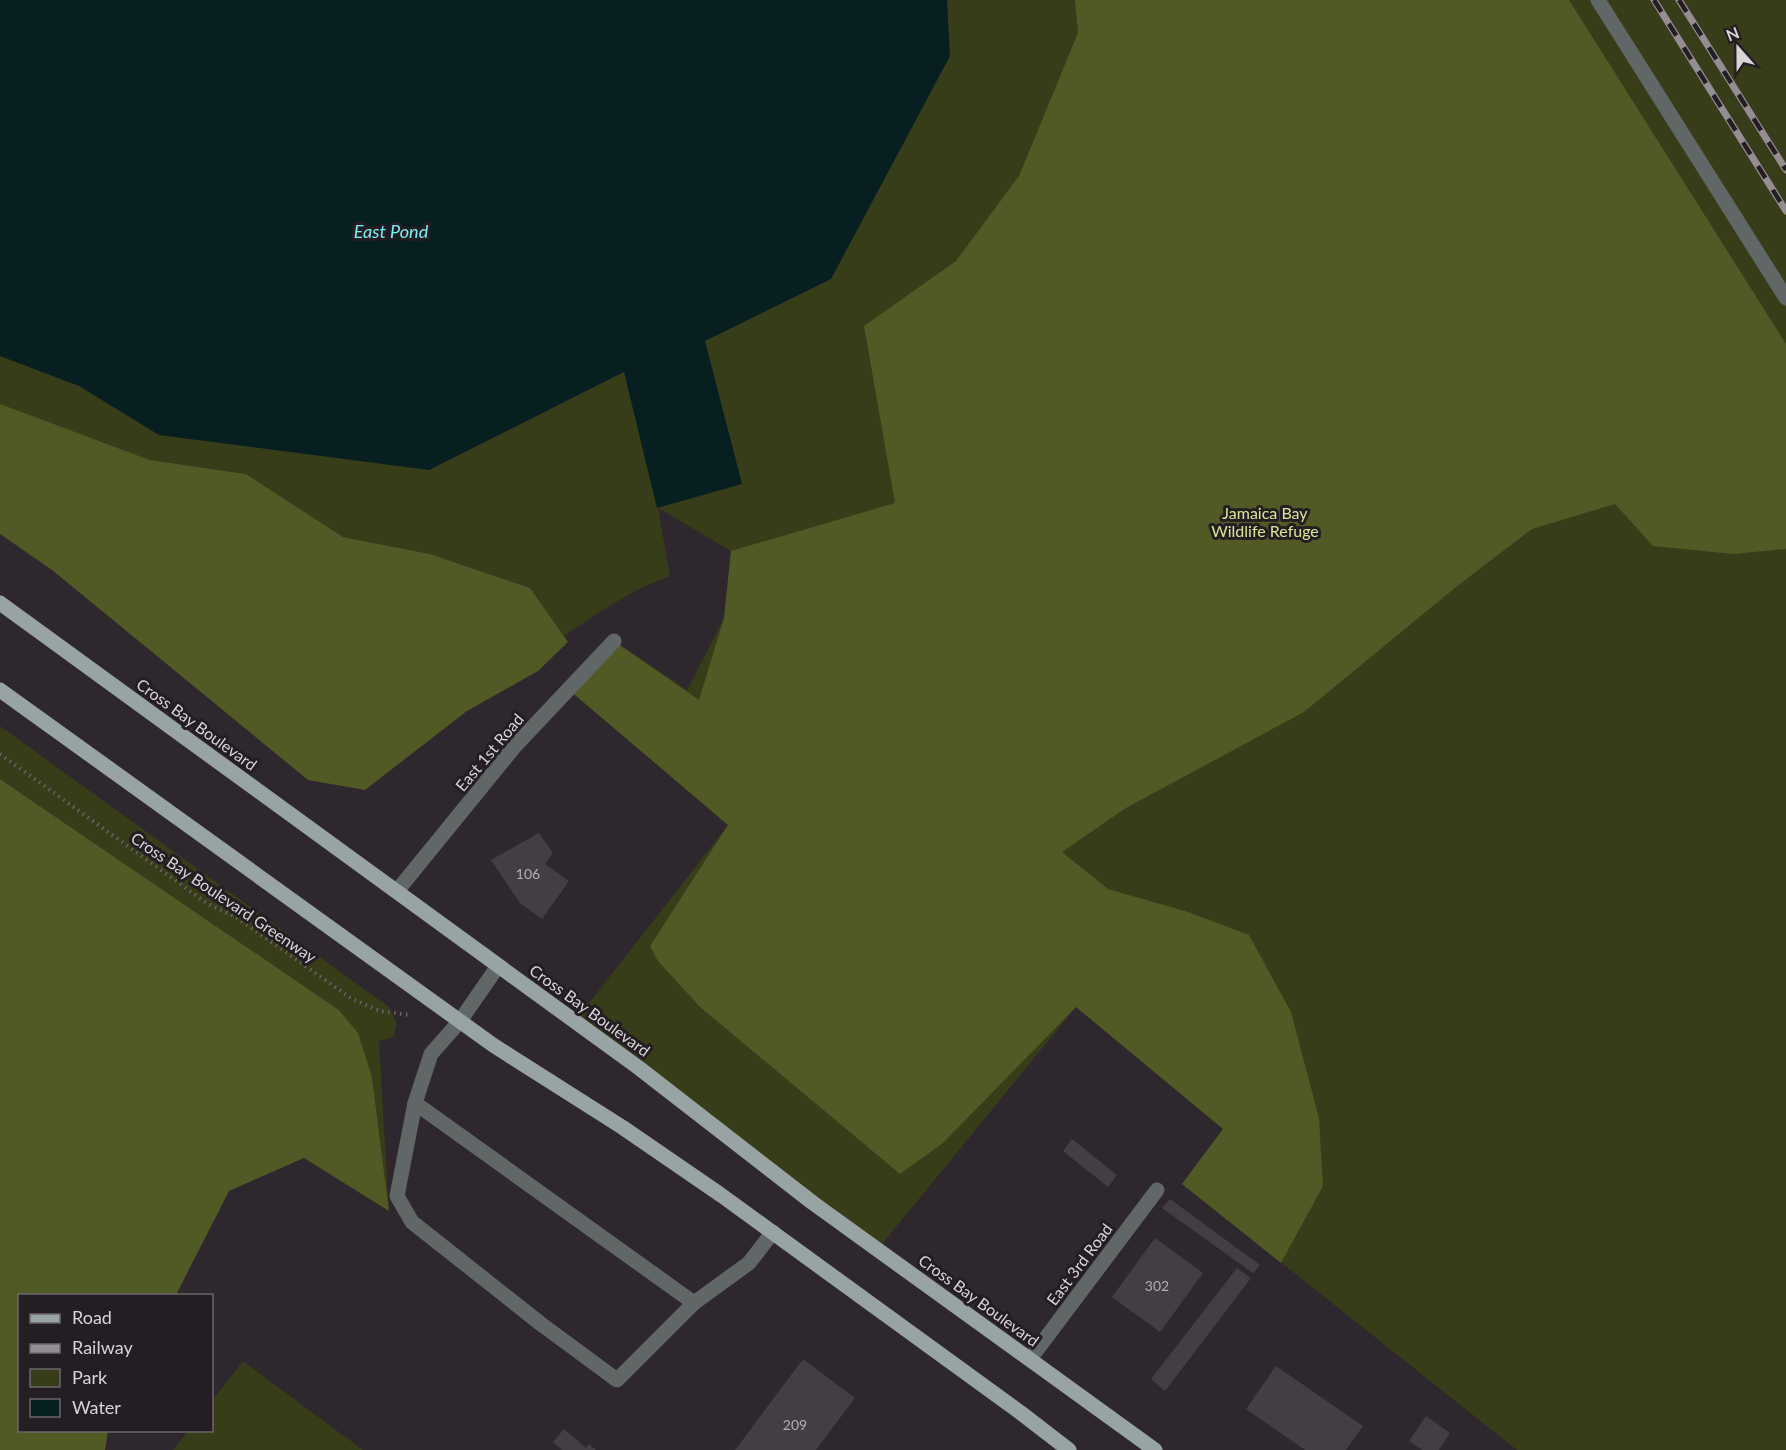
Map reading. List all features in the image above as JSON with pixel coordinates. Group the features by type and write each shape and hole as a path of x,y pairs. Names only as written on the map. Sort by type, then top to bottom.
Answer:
{"main road":[{"name":"Cross Bay Boulevard","path":"0,603 639,1068 813,1203 1155,1450"},
{"path":"0,690 460,1022 622,1127 773,1232 1069,1450"}],"street":[{"path":"1598,0 1786,298"},
{"name":"East 1st Road","path":"397,891 516,746 614,640"},
{"path":"498,966 460,1022 430,1054 415,1103 397,1196 412,1222 541,1324 617,1380 694,1303 749,1263 773,1232"},
{"path":"415,1103 694,1303"},
{"name":"East 3rd Road","path":"1030,1359 1157,1190"}],"path":[{"name":"Cross Bay Boulevard Greenway","path":"0,754 208,904 236,917 352,999 380,1011"}],"green space":[{"name":"Jamaica Bay Wildlife Refuge","path":"0,0 1786,0 1786,1450 1517,1450 1182,1184 1223,1129 1076,1007 878,1249 575,1021 728,825 569,690 614,641 687,690 724,618 731,551 658,508 670,576 628,595 564,636 530,588 430,554 343,537 246,474 150,460 97,440 0,450"},
{"path":"1075,0 1569,0 1786,344 1786,549 1733,554 1653,546 1615,504 1532,529 1456,587 1304,712 1126,808 1062,852 1108,889 1185,911 1249,935 1291,1012 1319,1118 1323,1186 1281,1263 1182,1184 1223,1129 1076,1007 943,1143 900,1174 700,1007 658,961 650,946 728,825 569,690 614,641 699,700 724,618 731,551 895,503 864,326 956,261 1019,176 1078,33"},
{"path":"0,404 150,460 246,474 343,537 430,554 530,588 568,642 538,671 467,711 365,790 308,780 52,570 0,534"},
{"path":"0,726 389,1007 397,1024 393,1037 379,1041 389,1211 372,1077 339,1010 0,779"},
{"path":"0,779 339,1010 358,1033 372,1077 389,1211 304,1158 229,1191 177,1294 18,1294 18,1432 108,1432 105,1450 0,1450"},
{"path":"243,1361 363,1450 173,1450 187,1432 213,1432 213,1400"}],"water":[{"name":"East Pond","path":"0,0 947,0 950,56 831,279 705,341 742,484 657,508 624,372 429,470 159,435 79,386 0,356"}],"building":[{"path":"539,833 553,853 545,864 569,881 542,919 520,903 491,860"},
{"path":"1072,1139 1117,1175 1108,1187 1063,1151"},
{"path":"1170,1199 1260,1265 1253,1273 1162,1208"},
{"path":"1155,1238 1203,1273 1160,1332 1112,1297"},
{"path":"1237,1268 1251,1278 1165,1391 1151,1379"},
{"path":"803,1359 855,1398 816,1450 735,1450"},
{"path":"1276,1366 1363,1426 1346,1450 1305,1450 1246,1409"},
{"path":"1426,1416 1450,1433 1439,1450 1422,1450 1409,1441"},
{"path":"564,1429 586,1448 589,1444 596,1450 562,1450 553,1442"}],"railway":[{"path":"1654,0 1786,211"},
{"path":"1679,0 1786,170"}]}
